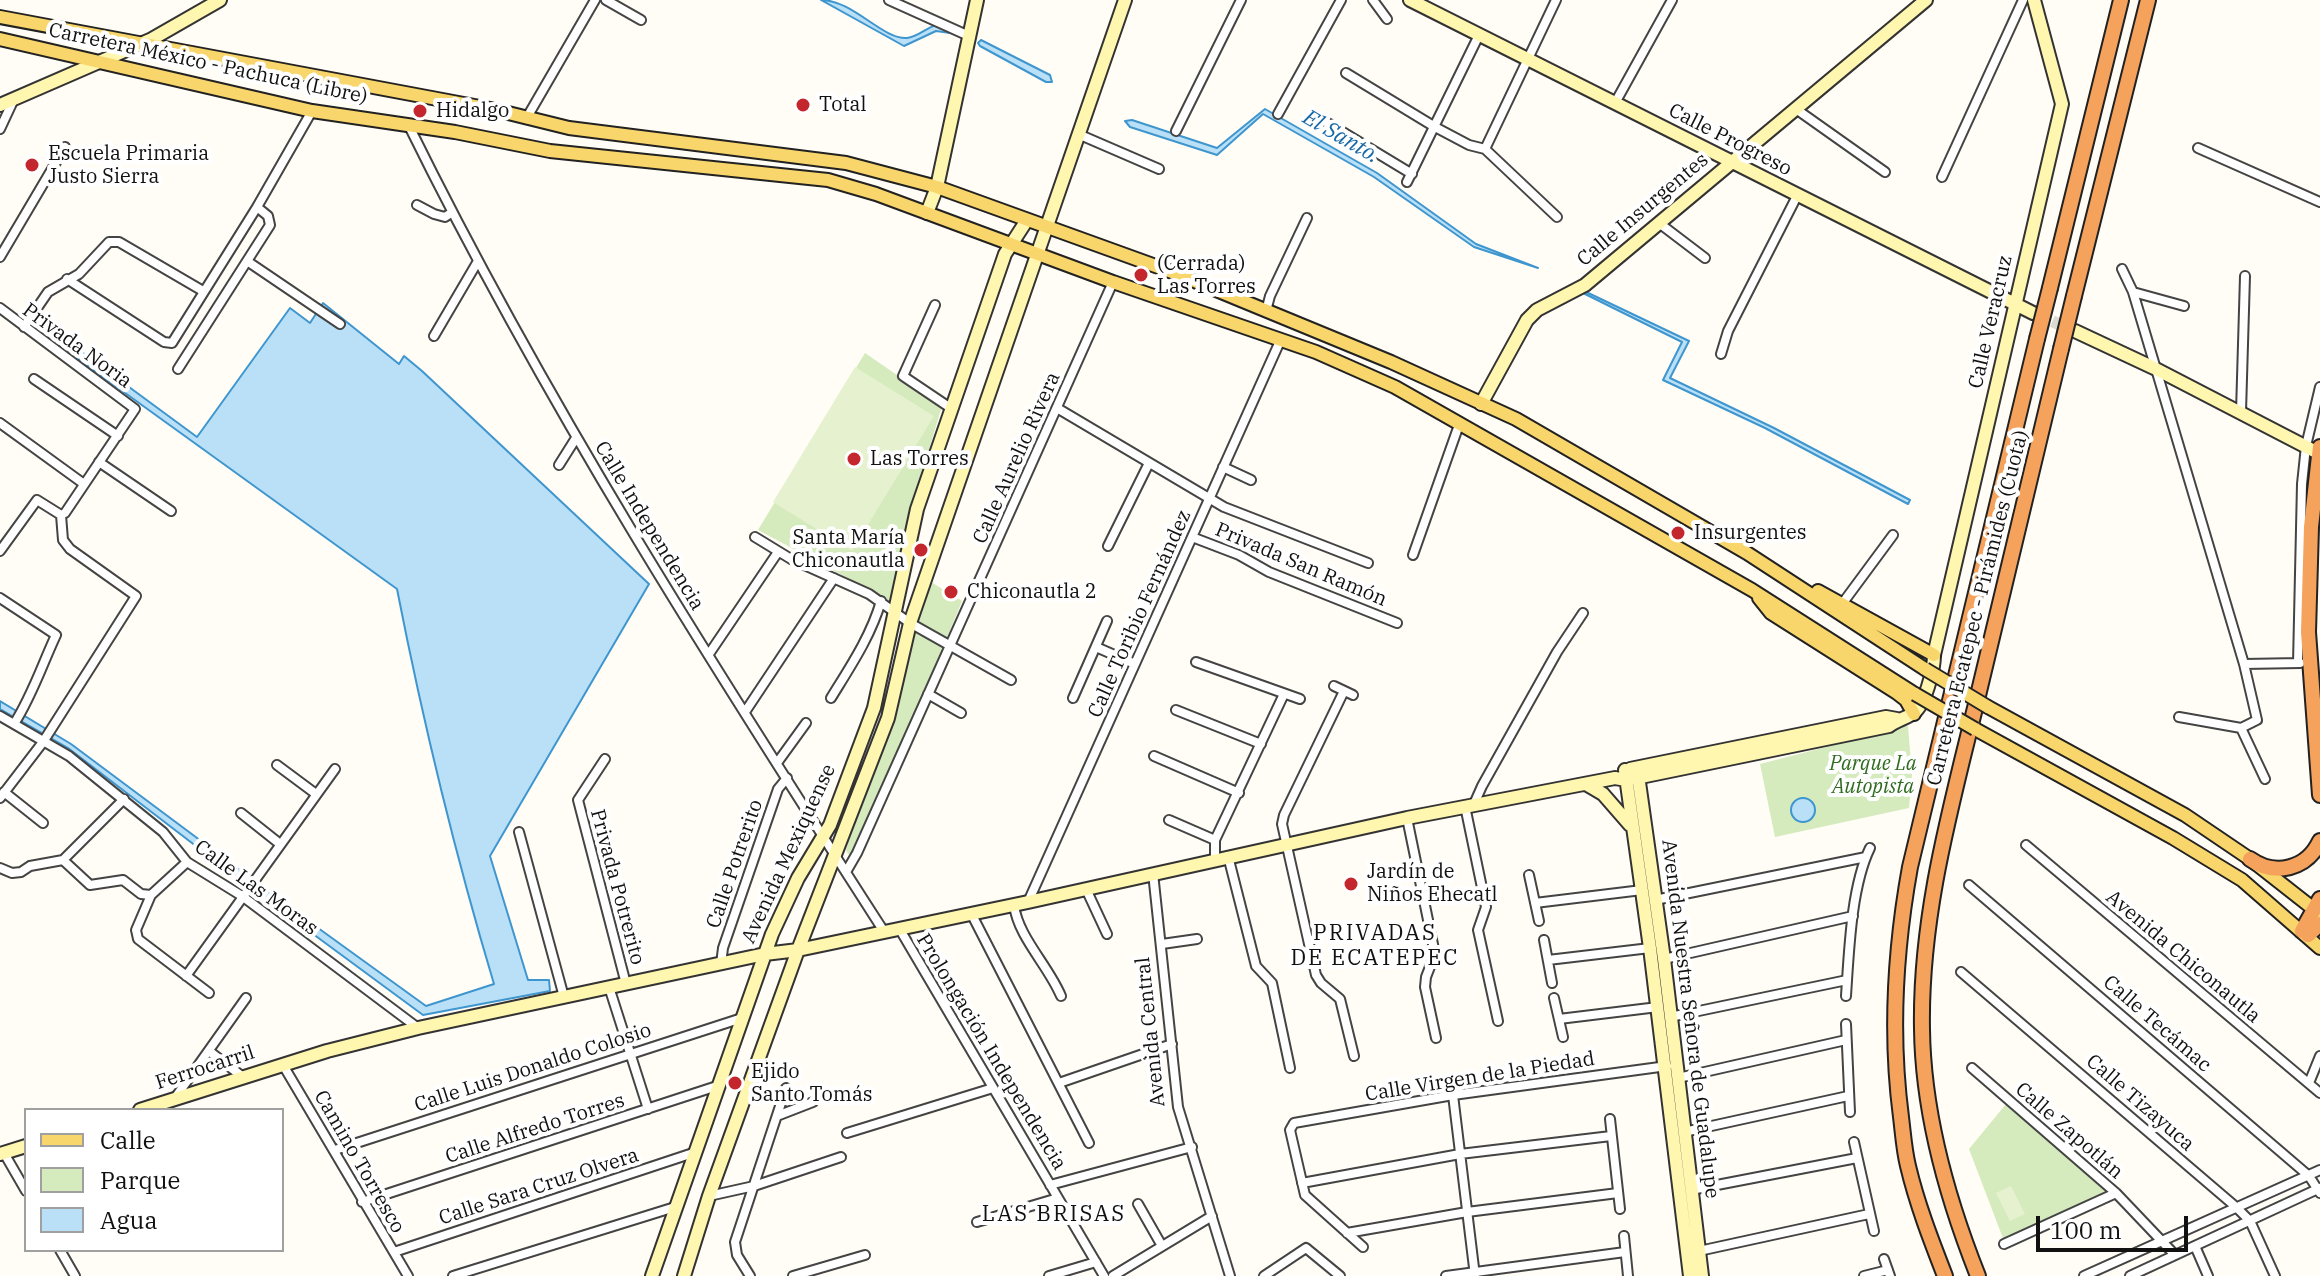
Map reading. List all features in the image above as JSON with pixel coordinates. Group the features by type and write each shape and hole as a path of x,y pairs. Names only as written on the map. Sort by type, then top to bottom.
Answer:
{"highway":[{"name":"Carretera Ecatepec - Pirámides (Cuota)","path":"1945,1276 1907,1163 1899,1105 1894,996 1900,929 1910,867 2121,0"},
{"name":"Carretera Ecatepec - Pirámides (Cuota)","path":"1978,1276 1951,1204 1930,1118 1922,1032 1925,951 1946,826 2148,0"},
{"path":"2316,450 2311,527 2314,630 2307,661 2320,795"},
{"path":"2250,859 2271,869 2293,867 2311,855 2320,841"},
{"path":"2305,933 2318,907"},
{"path":"2305,933 2320,924"}],"main road":[{"path":"0,105 139,45 220,0"},
{"path":"927,213 937,187 977,0"},
{"name":"Avenida Mexiquense","path":"684,1276 709,1196 798,950 888,718 910,623 1125,0"},
{"name":"Calle Progreso","path":"1410,0 2033,313"},
{"name":"Calle Veracruz","path":"1914,714 1921,704 1934,667 1934,655 2062,104 2034,0"},
{"name":"Calle Insurgentes","path":"1481,404 1527,320 1537,310 1585,285 1919,2"},
{"name":"Carretera México - Pachuca (Libre)","path":"0,17 496,110 569,128 846,163 937,187 1175,273 1391,362 1516,419 1747,553 1988,707 2185,815 2318,907"},
{"name":"Carretera México - Pachuca (Libre)","path":"0,39 312,111 550,151 828,180 1281,339 1395,387 1752,590 1915,694 2217,864 2242,880 2320,948"},
{"name":"Avenida Mexiquense","path":"652,1276 765,954 798,878 824,837 874,708 917,509 1005,254 1027,220"},
{"path":"2075,331 2316,450"},
{"path":"1747,553 1771,561 1934,655"},
{"path":"1752,590 1771,613 1897,693 1906,700 1914,714"},
{"name":"Ferrocarril","path":"146,1108 283,1065 418,1028 1021,903 1470,805 1889,726 1897,719 1914,714"},
{"name":"Avenida Nuestra Señora de Guadalupe","path":"1628,775 1658,1007 1684,1132 1702,1276"},
{"name":"Avenida Nuestra Señora de Guadalupe","path":"1628,775 1655,900 1664,959 1690,1276"},
{"path":"1586,784 1603,794 1633,829"},
{"path":"2,1154 24,1147"}],"street":[{"path":"526,119 595,0"},
{"path":"606,0 641,20"},
{"path":"889,0 969,36"},
{"path":"1176,131 1241,0"},
{"path":"1278,114 1341,0"},
{"path":"1373,0 1387,19"},
{"path":"1485,149 1556,0"},
{"path":"1615,103 1672,0"},
{"path":"1942,177 2023,0"},
{"path":"1326,122 1409,178 1479,35"},
{"path":"1346,73 1435,127 1469,145 1485,149 1557,217"},
{"path":"0,129 15,98"},
{"path":"1796,109 1885,172"},
{"path":"67,279 167,344 172,343 257,207 312,111"},
{"name":"Calle Independencia","path":"409,126 451,213 576,438 883,930"},
{"path":"1078,134 1159,169"},
{"path":"0,257 65,147"},
{"path":"2198,148 2320,202"},
{"path":"1721,354 1728,331 1797,196"},
{"path":"417,205 445,217 451,213"},
{"path":"178,369 270,225 268,216 257,207"},
{"path":"1266,311 1307,218"},
{"path":"1659,223 1705,258"},
{"path":"24,327 48,292 79,274 109,242 119,242 203,291"},
{"path":"247,261 340,324"},
{"path":"434,336 478,261"},
{"path":"2122,269 2133,292 2244,664 2257,720 2241,728 2179,717"},
{"path":"2241,412 2245,276"},
{"name":"Calle Aurelio Rivera","path":"846,872 1113,282"},
{"path":"2133,292 2184,306"},
{"path":"935,305 903,376 952,409"},
{"name":"Privada Noria","path":"0,308 135,409 118,436"},
{"name":"Calle Toribio Fernández","path":"1021,903 1135,664 1281,339"},
{"path":"34,379 118,436 61,515"},
{"path":"2244,664 2307,661 2302,484 2316,450 2320,387"},
{"path":"1057,408 1224,507 1368,563"},
{"path":"1413,555 1460,422"},
{"path":"0,423 84,484"},
{"path":"559,465 576,438"},
{"path":"99,462 171,511"},
{"path":"1108,546 1149,463"},
{"path":"1223,467 1251,480"},
{"path":"0,551 37,500 61,515"},
{"path":"43,823 2,795 43,742 136,596 70,549 63,540 61,515"},
{"path":"1842,604 1893,535"},
{"path":"755,537 778,552 881,601 910,623 1011,680"},
{"name":"Privada San Ramón","path":"1192,537 1239,555 1269,572 1397,623"},
{"path":"709,654 778,552"},
{"path":"745,712 834,578"},
{"path":"0,611 3,600 56,635 31,698 14,724"},
{"path":"831,698 856,658 881,601"},
{"path":"1498,1021 1478,930 1486,907 1470,805 1557,652 1583,613"},
{"path":"1073,698 1107,621"},
{"path":"1096,647 1135,664"},
{"path":"1196,662 1300,699"},
{"path":"1334,686 1348,693 1282,824 1316,975 1340,999 1354,1056"},
{"path":"928,694 961,713"},
{"path":"1215,840 1284,694"},
{"path":"1176,710 1261,744"},
{"name":"Calle Las Moras","path":"0,716 69,756 163,832 187,862 242,896 418,1028"},
{"path":"777,763 806,723"},
{"path":"2241,728 2265,779"},
{"path":"1154,756 1239,793"},
{"name":"Privada Potrerito","path":"605,759 578,800 626,984"},
{"path":"277,765 316,794"},
{"path":"186,976 335,769"},
{"name":"Calle Potrerito","path":"721,964 723,948 778,789 787,778"},
{"path":"0,868 12,873 21,872 30,866 63,860 124,799"},
{"path":"241,813 280,844"},
{"path":"1407,818 1435,954 1425,987 1436,1038"},
{"path":"1169,820 1215,840 1256,966 1272,983 1290,1068"},
{"path":"519,832 564,997"},
{"name":"Avenida Chiconautla","path":"2026,845 2315,1088"},
{"path":"1655,900 1868,852 1853,916 1846,996"},
{"path":"63,860 90,885 123,880 141,894 151,895"},
{"path":"187,862 151,895 136,935 209,993"},
{"name":"Avenida Central","path":"1153,873 1178,1107 1230,1276"},
{"path":"1529,875 1539,921"},
{"name":"Calle Tecámac","path":"1969,885 2309,1176 2319,1190"},
{"path":"1086,889 1107,934"},
{"path":"1535,903 1642,890"},
{"path":"1021,903 1016,918 1046,965 1061,996"},
{"path":"971,913 1089,1143"},
{"path":"1664,959 1853,916"},
{"name":"Prolongación Independencia","path":"899,928 1104,1276"},
{"path":"1162,944 1197,939"},
{"path":"1544,940 1552,983"},
{"path":"1548,960 1650,948"},
{"name":"Calle Tizayuca","path":"1961,972 2236,1207 2250,1221 2275,1276"},
{"path":"1670,1017 1847,980"},
{"path":"609,987 648,1109"},
{"path":"175,1099 246,998"},
{"path":"1554,998 1563,1037"},
{"path":"1559,1019 1658,1007"},
{"name":"Calle Luis Donaldo Colosio","path":"335,1150 742,1018"},
{"path":"1846,1024 1850,1112"},
{"name":"Calle Virgen de la Piedad","path":"1302,1183 1290,1126 1453,1095 1672,1070 1846,1040"},
{"path":"1059,1083 1172,1044"},
{"path":"209,1051 243,1077"},
{"path":"2315,1088 2320,1056"},
{"name":"Camino Torresco","path":"283,1065 408,1276"},
{"name":"Calle Zapotlán","path":"1972,1068 2116,1193 2175,1255"},
{"path":"2315,1088 2320,1079"},
{"name":"Calle Alfredo Torres","path":"362,1202 717,1086"},
{"path":"750,1276 735,1249 786,1088"},
{"path":"847,1133 993,1088"},
{"path":"1453,1095 1475,1273"},
{"path":"1684,1132 1848,1096"},
{"path":"777,1116 813,1102"},
{"path":"1610,1119 1620,1209"},
{"path":"1363,1247 1310,1201 1302,1183 1460,1154 1611,1136"},
{"path":"1854,1142 1874,1231"},
{"path":"1050,1185 1192,1147"},
{"name":"Calle Sara Cruz Olvera","path":"394,1252 693,1153"},
{"path":"2,1154 24,1188"},
{"path":"709,1196 754,1186 841,1157"},
{"path":"1691,1190 1857,1158"},
{"path":"2084,1276 2320,1170"},
{"path":"2130,1276 2319,1190"},
{"path":"1347,1233 1467,1212 1618,1193"},
{"path":"2004,1244 2116,1193"},
{"path":"977,1222 1058,1198"},
{"path":"1138,1204 1162,1246"},
{"path":"453,1276 675,1207"},
{"path":"1699,1251 1869,1214"},
{"path":"1113,1276 1212,1216"},
{"path":"1624,1236 1628,1276"},
{"path":"2195,1246 2208,1276"},
{"path":"1264,1276 1306,1248 1340,1276"},
{"path":"61,1252 75,1276"},
{"path":"1446,1276 1625,1252"},
{"path":"793,1276 865,1255"},
{"path":"1864,1276 1889,1273 1884,1259"},
{"path":"1049,1276 1096,1262"}],"green space":[{"name":"Las Torres","path":"865,353 942,406 912,506 891,601 758,530"},
{"name":"Las Torres","path":"855,367 934,416 852,551 773,502"},
{"path":"931,582 962,601 891,774 852,855 848,854 849,839 892,721 914,629"},
{"name":"Parque La Autopista","path":"1908,726 1912,775 1909,808 1775,837 1760,764"},
{"path":"2011,1098 2112,1188 2004,1241 1969,1149"},
{"path":"2011,1186 2025,1214 2010,1221 1996,1193"}],"water":[{"path":"821,0 845,6 898,37 911,37 936,25 957,34 936,31 904,46"},
{"path":"981,40 1050,75 1052,82 1046,82 980,46 978,43"},
{"path":"1265,109 1377,173 1476,244 1538,268 1474,247 1374,177 1263,114 1217,155 1130,127 1125,121 1132,120 1217,148"},
{"path":"1581,292 1689,341 1670,378 1774,428 1910,500 1908,504 1765,428 1663,380 1682,342"},
{"path":"323,303 399,364 404,356 422,371 649,584 490,856 528,980 549,980 550,991 423,1015 256,892 255,887 260,886 426,1006 494,984 441,788 397,589 78,359 34,320 197,437 290,308 310,323"},
{"path":"0,701 71,744 240,870 240,876 235,876 68,748 0,709"},
{"path":"1803,798 1814,805 1815,810 1808,821 1803,822 1792,815 1791,810 1798,799"}],"tunnel":[{"path":"2036,314 2074,331"}],"place":[{"name":"Total","path":"803,105"},
{"name":"Hidalgo","path":"420,111"},
{"name":"Escuela Primaria Justo Sierra","path":"32,165"},
{"name":"(Cerrada) Las Torres","path":"1141,275"},
{"name":"Las Torres","path":"854,459"},
{"name":"Insurgentes","path":"1678,533"},
{"name":"Santa María Chiconautla","path":"921,550"},
{"name":"Chiconautla 2","path":"951,592"},
{"name":"Jardín de Niños Ehecatl","path":"1351,884"},
{"name":"Ejido Santo Tomás","path":"735,1083"}],"district":[{"name":"PRIVADAS DE ECATEPEC","path":"1375,946"},
{"name":"LAS BRISAS","path":"1054,1215"}],"water label":[{"name":"El Santo.","path":"1341,137"}]}
